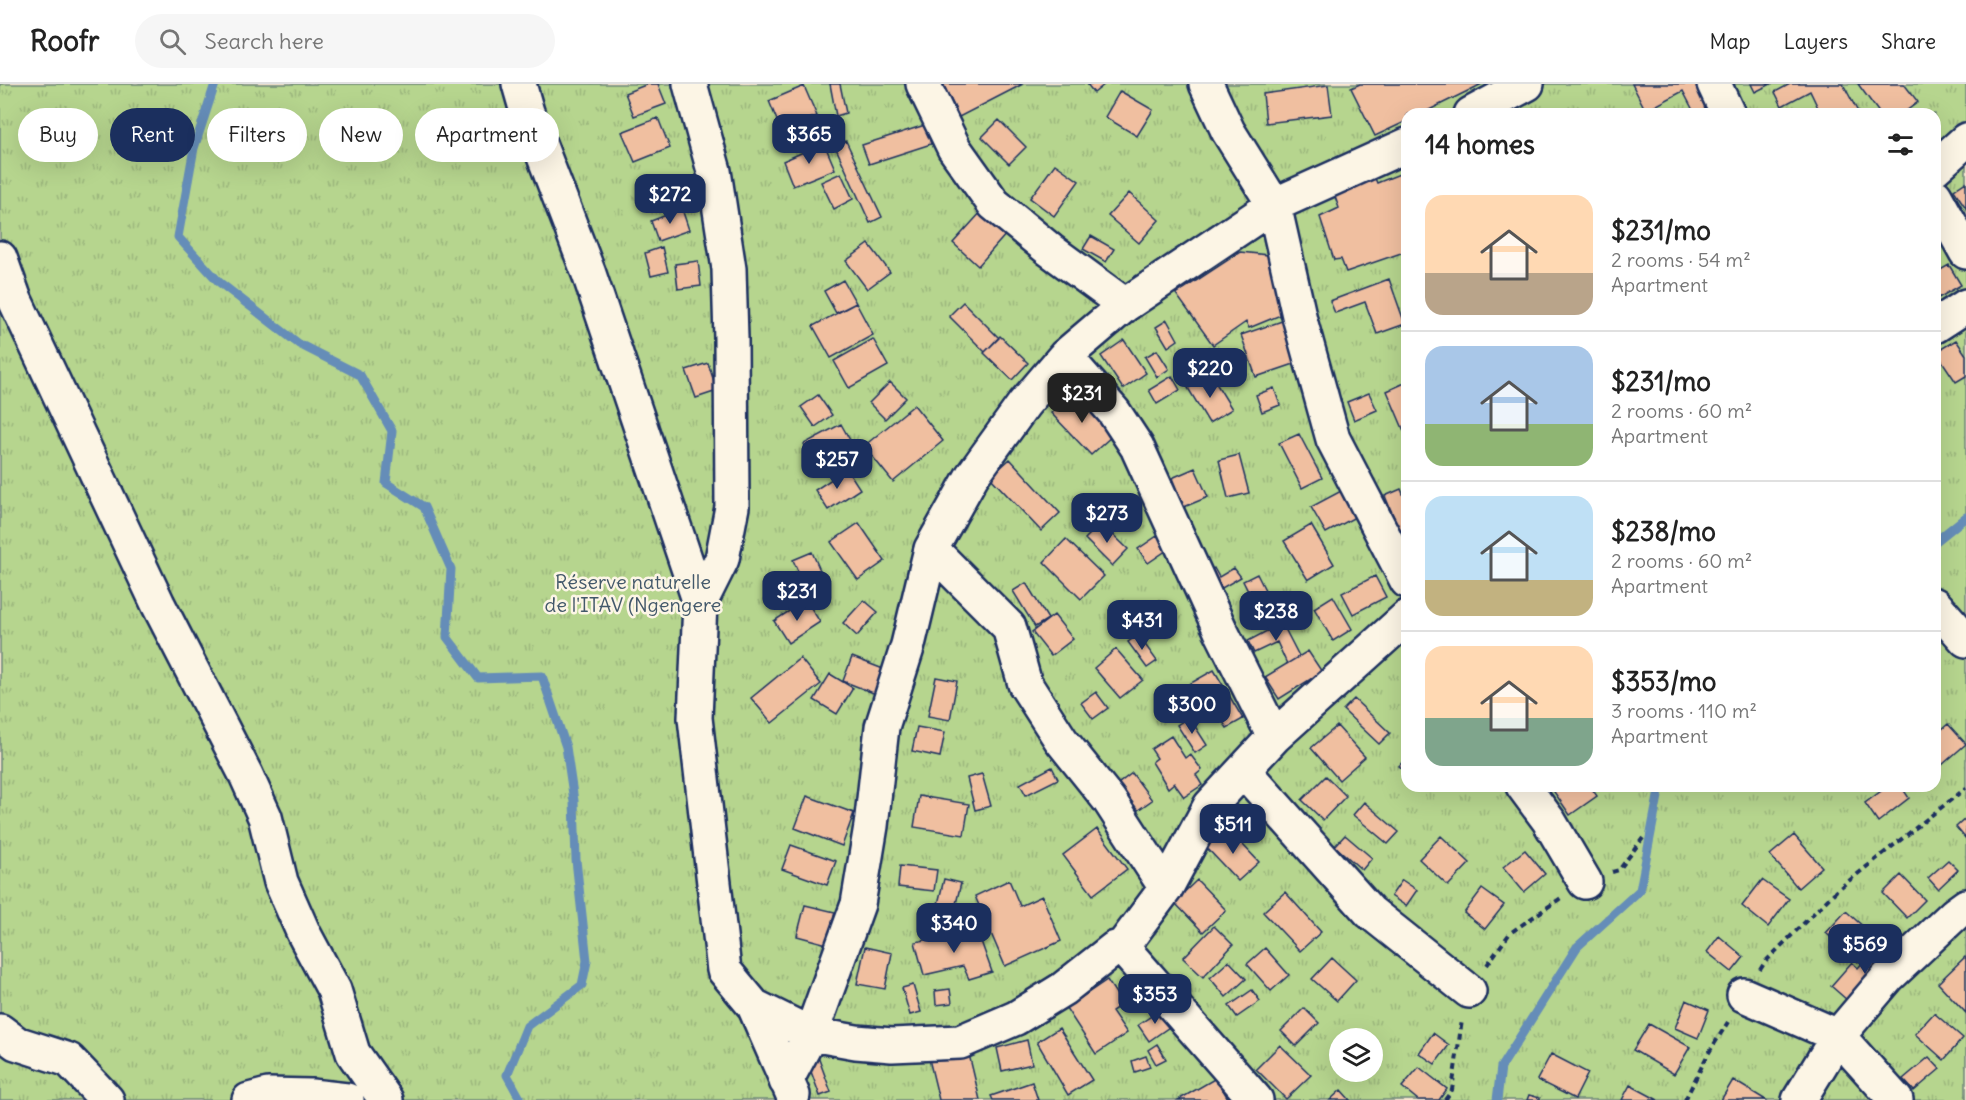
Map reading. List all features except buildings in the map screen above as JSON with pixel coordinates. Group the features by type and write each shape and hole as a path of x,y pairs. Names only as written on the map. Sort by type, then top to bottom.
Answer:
{"street":[{"path":"519,84 526,112 589,274 700,603 695,718 703,804 724,970 754,1006 790,1091"},
{"path":"690,84 714,171 729,269 731,339 732,507 722,559 700,603"},
{"path":"923,84 954,148 994,204 1050,250 1125,305"},
{"path":"1206,84 1228,131 1274,205 1300,320 1333,439 1401,569"},
{"path":"1481,108 1527,84"},
{"path":"1714,84 1725,108"},
{"path":"1941,163 1966,140"},
{"path":"790,1091 858,904 871,826 882,727 908,645 931,549 972,476 1024,404 1065,356 1125,305 1274,205 1401,148"},
{"path":"1941,207 1966,252"},
{"path":"0,258 15,300 158,604 265,817 281,882 304,934 334,990 353,1053 386,1100"},
{"path":"1941,322 1966,306"},
{"path":"1065,356 1114,412 1137,447 1216,619 1274,737"},
{"path":"931,549 1009,627 1025,684 1061,740 1109,800 1166,888"},
{"path":"1941,612 1966,640"},
{"path":"754,1006 811,1034 856,1042 892,1045 960,1042 1016,1018 1063,989 1115,948 1122,947 1166,888 1210,806 1274,737 1401,622"},
{"path":"1244,771 1370,912 1469,991"},
{"path":"1527,792 1549,821 1585,882"},
{"path":"1798,1100 1838,1036 1888,977 1966,906"},
{"path":"1122,947 1256,1100"},
{"path":"1744,995 1838,1036 1896,1100"},
{"path":"0,1031 16,1043 69,1060 107,1100"},
{"path":"249,1100 268,1095 346,1100"}],"path":[{"path":"1685,1100 1708,1054 1766,962 1836,891 1966,788"},
{"path":"1445,1100 1452,1090 1459,1032 1469,991 1510,933 1585,882 1619,870 1643,838"}],"green space":[{"name":"Réserve naturelle de l'ITAV (Ngengere","path":"0,84 1966,84 1966,1100 0,1100"}],"waterway":[{"path":"215,84 194,148 178,237 219,282 299,344 360,375 392,431 386,483 424,507 451,569 447,637 478,678 542,676 566,747 574,801 576,860 587,961 582,985 527,1026 507,1075 521,1100"},
{"path":"1941,537 1966,517"},
{"path":"1497,1100 1501,1067 1577,947 1640,890 1659,792"}]}
